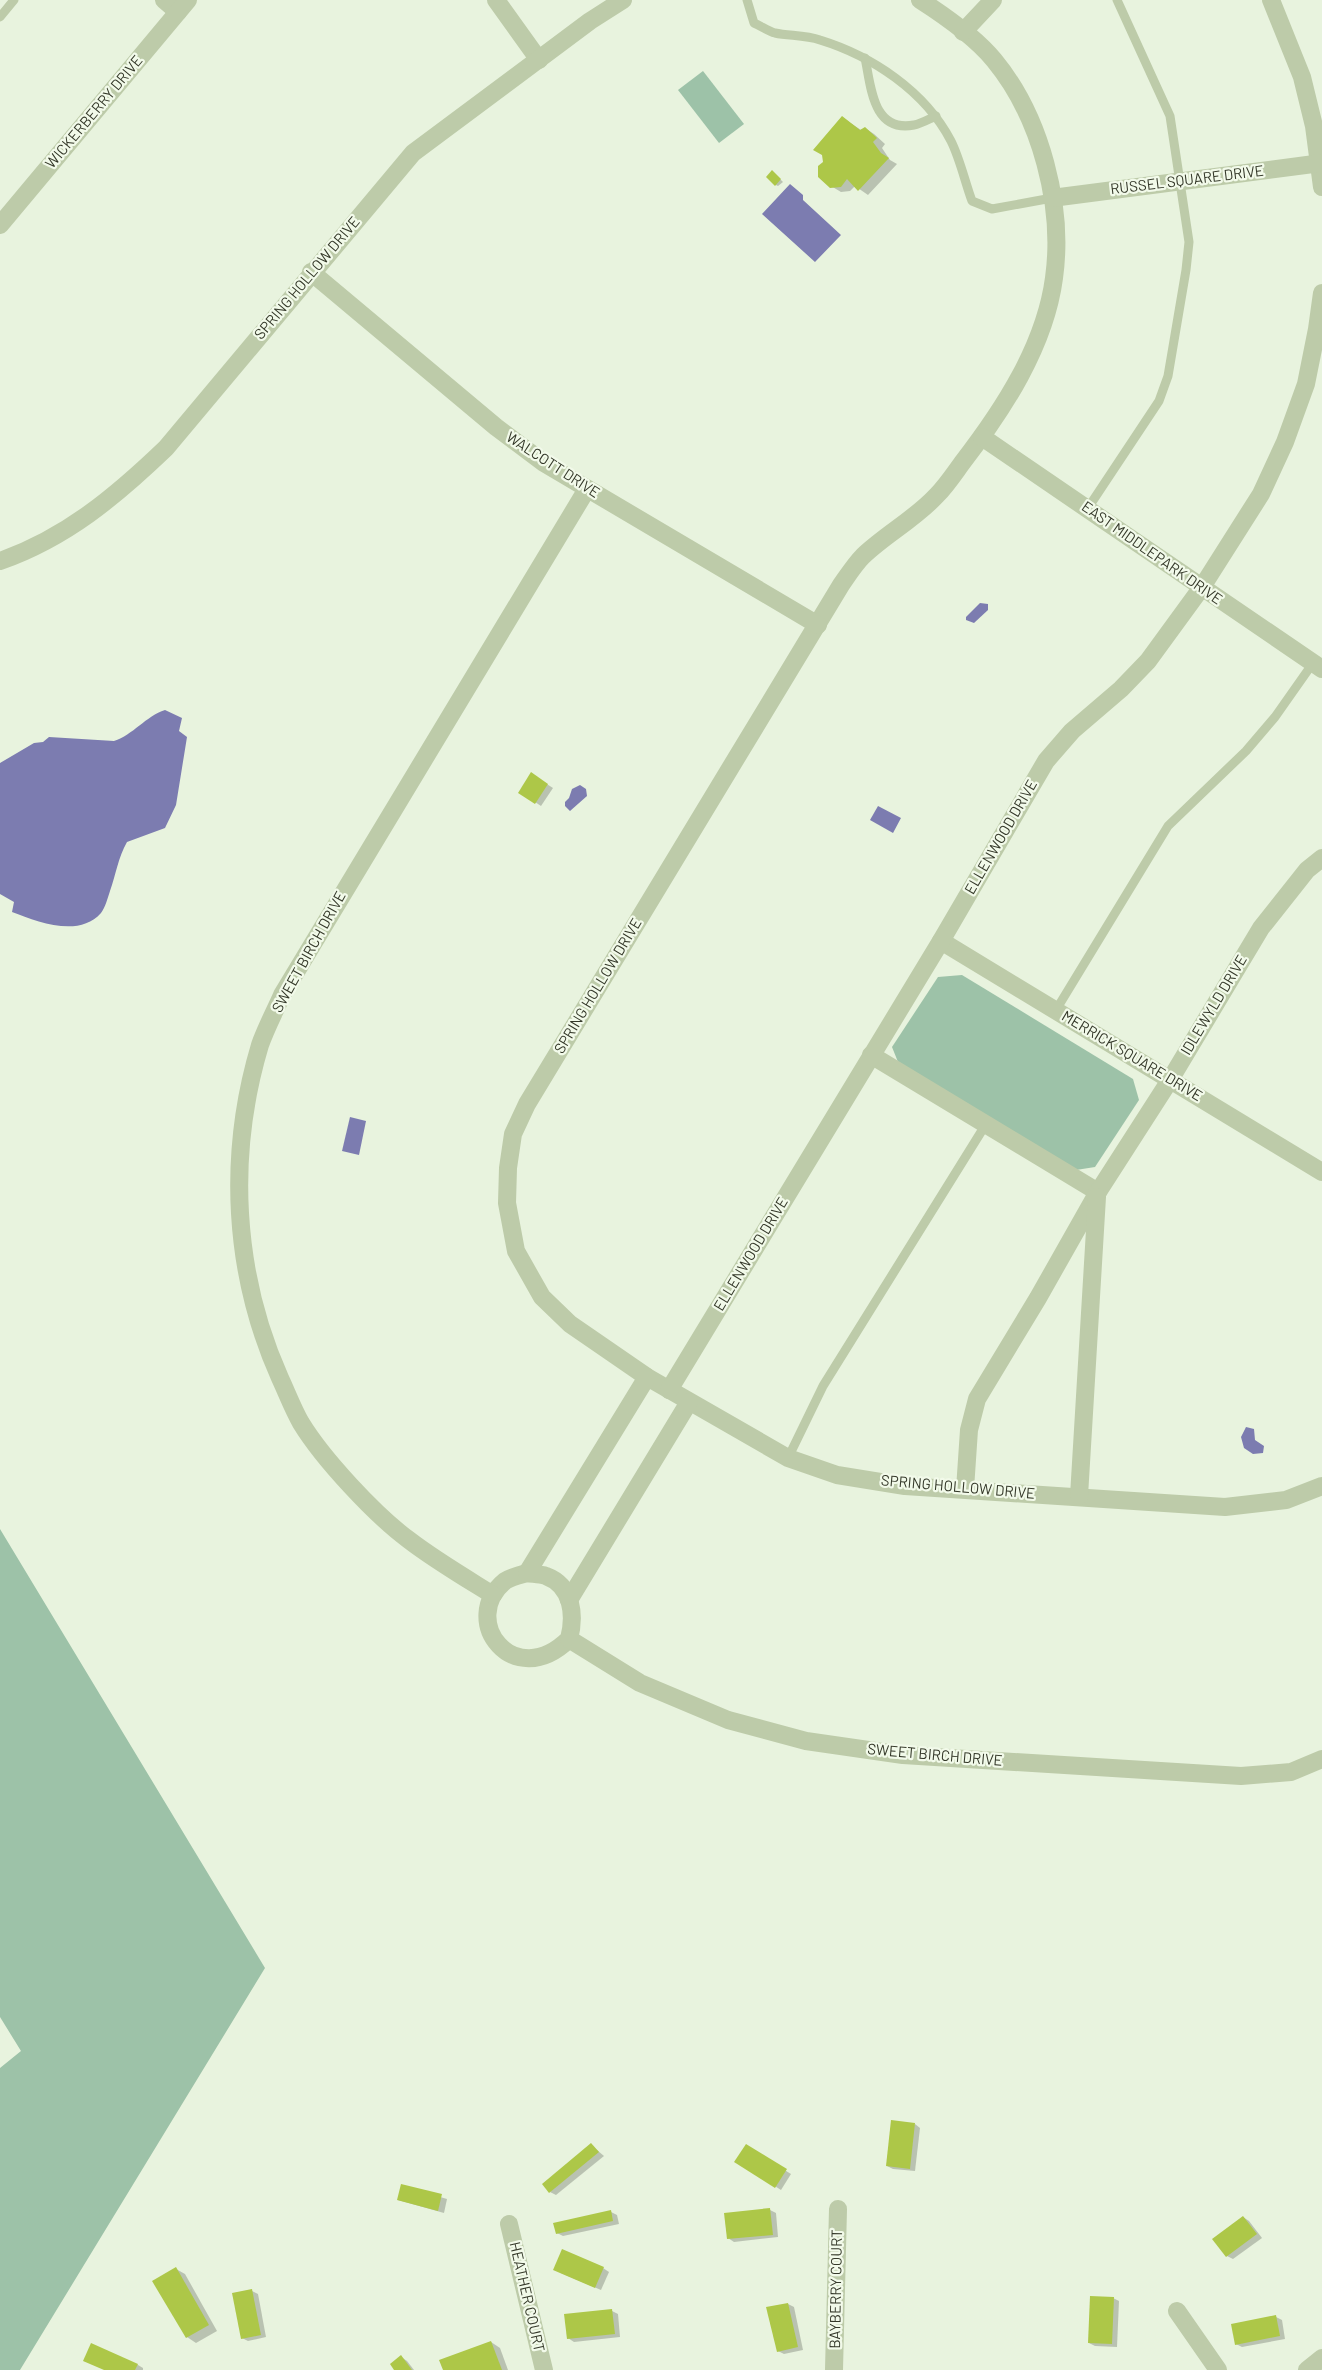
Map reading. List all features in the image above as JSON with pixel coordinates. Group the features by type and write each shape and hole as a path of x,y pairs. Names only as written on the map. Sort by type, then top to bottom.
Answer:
{"street":[{"path":"496,0 539,60"},
{"name":"SPRING HOLLOW DRIVE","path":"0,561 44,543 86,518 119,492 166,448 412,153 590,21 623,0"},
{"name":"SPRING HOLLOW DRIVE","path":"920,0 963,32 993,60 1017,94 1038,137 1052,198 1057,241 1054,279 1039,337 1012,389 982,437 937,495 862,557 841,585 527,1104 513,1134 508,1168 507,1203 516,1251 542,1297 570,1324 647,1377 788,1458 837,1475 905,1486 1225,1507 1286,1500 1322,1486"},
{"path":"963,32 993,0"},
{"path":"1271,0 1302,76 1321,163 1322,187"},
{"name":"WICKERBERRY DRIVE","path":"0,225 176,4"},
{"name":"RUSSEL SQUARE DRIVE","path":"1052,198 1321,163"},
{"name":"WALCOTT DRIVE","path":"311,272 495,427 543,463 818,625"},
{"name":"ELLENWOOD DRIVE","path":"669,1390 941,941 1046,762 1072,731 1121,689 1148,662 1202,587 1262,494 1285,442 1306,384 1322,293"},
{"name":"EAST MIDDLEPARK DRIVE","path":"982,437 1317,666"},
{"name":"SWEET BIRCH DRIVE","path":"492,1595 408,1539 371,1505 333,1464 301,1423 256,1316 242,1245 238,1182 242,1129 248,1091 261,1043 282,995 587,489"},
{"name":"IDLEWYLD DRIVE","path":"965,1489 969,1430 977,1399 1098,1192 1170,1080 1261,928 1307,870 1322,858"},
{"name":"MERRICK SQUARE DRIVE","path":"941,941 1322,1172"},
{"path":"871,1055 1098,1192"},
{"name":"IDLEWYLD DRIVE","path":"1079,1496 1098,1192"},
{"path":"527,1573 647,1377"},
{"path":"569,1600 689,1402"},
{"path":"527,1573 547,1576 564,1589 573,1607 569,1639 544,1657 523,1659 504,1651 491,1635 487,1614 492,1595 507,1580 527,1573"},
{"name":"SWEET BIRCH DRIVE","path":"569,1639 651,1688 728,1720 806,1741 903,1755 1241,1776 1291,1772 1322,1760"},
{"name":"BAYBERRY COURT","path":"834,2370 838,2209"},
{"name":"HEATHER COURT","path":"509,2224 544,2370"},
{"path":"1177,2311 1218,2370"},
{"path":"1307,2370 1322,2358"}],"lane":[{"path":"0,17 14,0"},
{"path":"747,0 754,23 773,32 817,39 854,52 910,91 936,116 952,143 972,201 992,208 1052,198"},
{"path":"1088,508 1154,409 1168,376 1189,243 1170,116 1117,0"},
{"path":"865,58 870,91 878,111 887,119 895,124 914,125 936,116"},
{"path":"1056,1010 1167,826 1246,751 1317,666"},
{"path":"788,1458 822,1386 986,1124"}],"green space":[{"path":"703,71 744,124 719,143 678,90"},
{"path":"962,975 1133,1079 1139,1100 1095,1167 1076,1170 900,1067 892,1047 938,977"},
{"path":"0,1529 265,1968 20,2370 0,2370 0,2068 21,2051 0,2017"}],"water":[{"path":"790,184 803,195 803,200 841,235 815,262 762,214"},
{"path":"980,603 988,604 988,610 974,623 966,620 966,617"},
{"path":"165,710 182,718 179,731 187,737 176,805 165,828 127,842 101,913 92,921 81,925 58,926 12,912 14,902 0,894 0,763 49,737 114,741"},
{"path":"580,785 586,789 587,796 570,811 565,806 565,802 572,789"},
{"path":"878,806 901,818 893,833 870,820"},
{"path":"350,1117 366,1121 359,1155 342,1151"},
{"path":"1246,1427 1254,1429 1255,1440 1264,1446 1263,1453 1253,1454 1244,1448 1241,1437"}],"building":[{"path":"842,116 860,130 865,127 877,138 873,142 881,153 889,158 858,191 847,179 841,187 830,188 818,177 818,166 823,162 822,155 813,150"},
{"path":"772,170 781,179 775,186 766,177"},
{"path":"531,772 548,784 535,804 518,793"},
{"path":"891,2120 915,2123 910,2169 886,2166"},
{"path":"591,2143 599,2152 549,2193 542,2184"},
{"path":"746,2144 787,2169 775,2188 734,2162"},
{"path":"401,2184 442,2194 438,2211 397,2200"},
{"path":"770,2208 773,2235 727,2239 724,2213"},
{"path":"611,2210 613,2221 556,2234 553,2223"},
{"path":"1243,2216 1257,2234 1226,2257 1212,2239"},
{"path":"562,2249 604,2267 595,2288 553,2270"},
{"path":"176,2267 209,2325 186,2338 152,2281"},
{"path":"252,2289 261,2335 241,2339 232,2293"},
{"path":"1090,2296 1114,2297 1112,2344 1088,2343"},
{"path":"788,2303 798,2347 777,2352 766,2307"},
{"path":"612,2309 615,2334 567,2339 564,2314"},
{"path":"1276,2315 1280,2336 1235,2345 1231,2324"},
{"path":"491,2341 502,2370 443,2370 439,2360"},
{"path":"91,2343 138,2364 135,2370 104,2370 83,2361"},
{"path":"401,2355 412,2370 394,2370 390,2364"}]}
